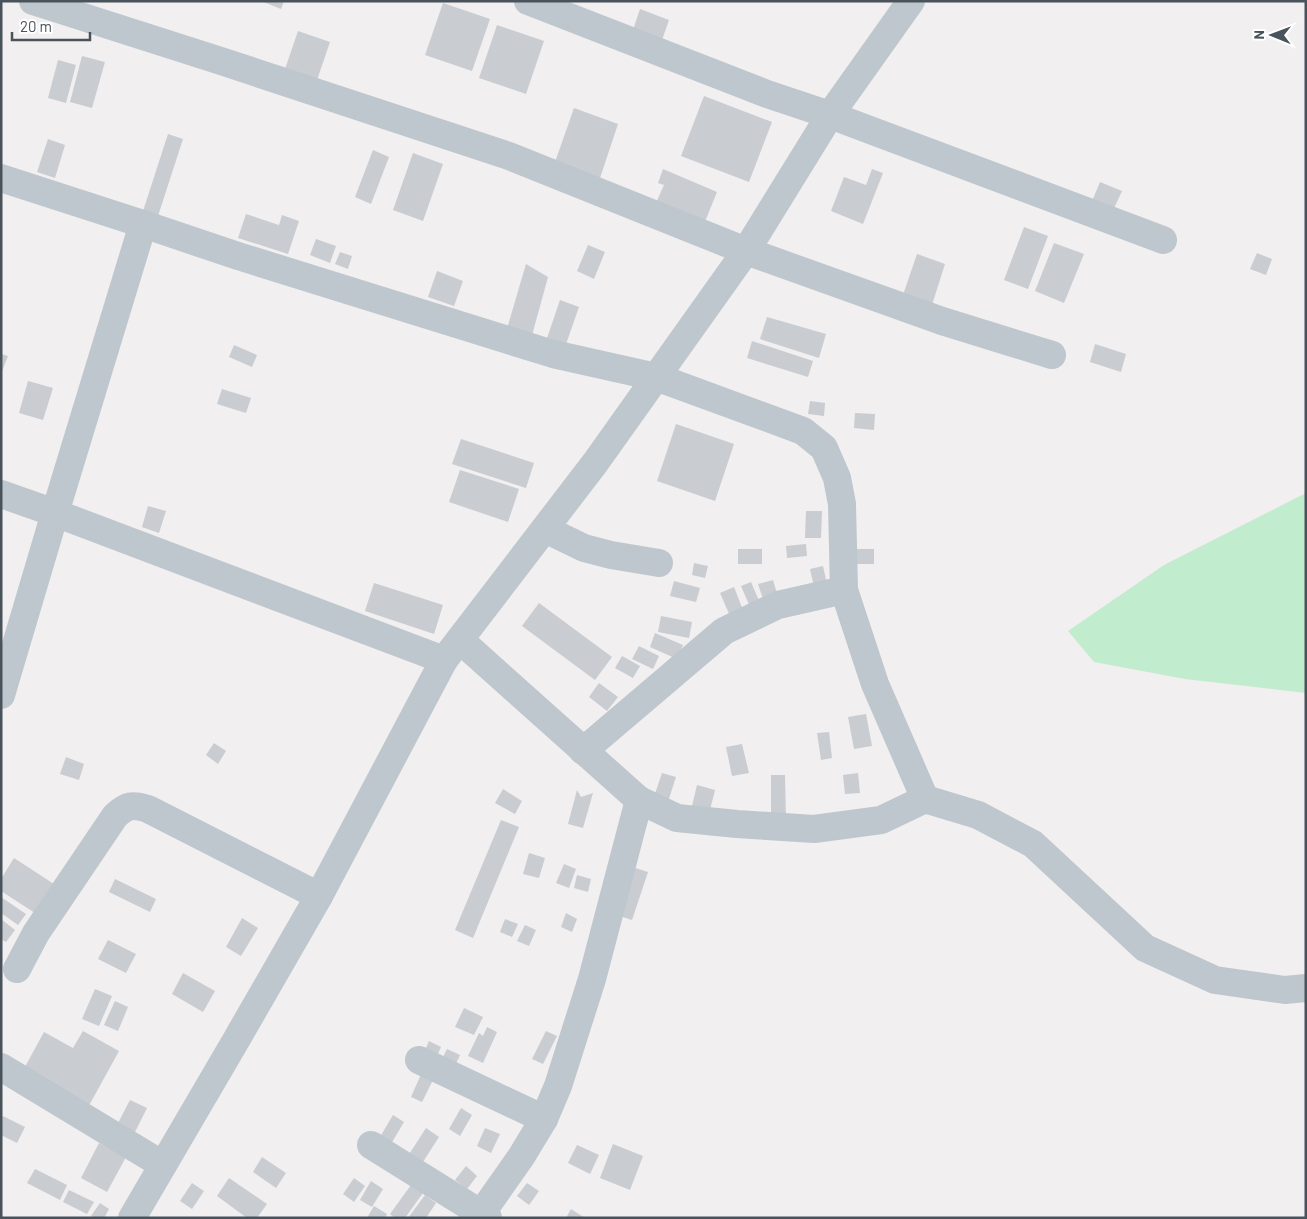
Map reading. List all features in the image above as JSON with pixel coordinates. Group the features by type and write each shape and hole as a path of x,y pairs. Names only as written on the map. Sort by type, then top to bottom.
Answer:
{"street":[{"path":"33,1 509,156 746,251 942,321 1052,355"},
{"path":"528,1 767,94 830,115 1163,240"},
{"path":"132,1218 236,1042 319,896 452,650 595,463 746,251 830,115 911,1"},
{"path":"1,178 238,256 544,351 656,377 803,431 824,448 838,478 842,504 844,590 875,684 925,799"},
{"path":"4,678 143,224"},
{"path":"1,494 452,650 583,751 639,800 677,818 814,829 881,820 925,799 978,815 1033,844 1145,948 1215,980 1286,990 1306,988"},
{"path":"545,529 584,548 611,555 659,563"},
{"path":"583,751 724,631 778,605 844,590"},
{"path":"371,1144 482,1216 544,1119 558,1086 592,979 639,800"},
{"path":"17,969 36,933 115,816 123,809 131,806 148,809 319,896"},
{"path":"419,1060 544,1119"},
{"path":"1,1067 163,1165"}],"green space":[{"path":"1306,493 1306,693 1185,679 1094,662 1068,631 1164,565"}],"building":[{"path":"261,1 284,1 281,9"},
{"path":"443,3 490,19 472,71 425,55"},
{"path":"640,9 669,20 661,43 632,33"},
{"path":"497,25 544,41 526,94 479,78"},
{"path":"298,31 330,42 316,83 284,72"},
{"path":"82,56 105,62 92,108 70,102"},
{"path":"58,60 76,65 66,103 48,98"},
{"path":"704,96 772,122 749,182 681,156"},
{"path":"574,108 618,124 599,181 554,165"},
{"path":"168,134 183,139 158,216 143,211"},
{"path":"48,139 65,145 55,178 37,172"},
{"path":"373,150 389,157 371,204 355,197"},
{"path":"413,153 443,164 423,221 393,210"},
{"path":"663,169 717,192 704,224 656,203 664,185 658,183"},
{"path":"872,169 883,173 863,224 831,211 844,177 866,185"},
{"path":"1100,182 1122,191 1111,215 1090,206"},
{"path":"246,214 279,225 282,215 299,221 288,254 238,238"},
{"path":"1024,227 1048,236 1028,289 1004,280"},
{"path":"316,239 336,246 330,263 310,255"},
{"path":"1054,243 1084,254 1064,303 1035,291"},
{"path":"588,245 605,252 594,279 577,271"},
{"path":"340,252 352,256 348,269 335,264"},
{"path":"1257,253 1272,259 1266,275 1250,269"},
{"path":"917,254 945,264 932,305 903,295"},
{"path":"526,264 548,277 531,339 506,332"},
{"path":"437,271 463,281 454,306 428,297"},
{"path":"560,300 579,307 565,347 546,341"},
{"path":"767,317 826,334 819,358 760,339"},
{"path":"752,341 813,361 808,377 747,358"},
{"path":"1095,344 1126,354 1121,372 1090,362"},
{"path":"234,345 257,355 252,367 229,357"},
{"path":"1,354 8,356 1,374"},
{"path":"28,381 53,388 43,420 19,413"},
{"path":"222,389 251,398 246,413 217,404"},
{"path":"810,401 825,403 824,416 808,414"},
{"path":"855,413 875,414 874,430 854,428"},
{"path":"676,424 734,444 715,501 657,481"},
{"path":"461,439 534,463 526,488 452,464"},
{"path":"460,470 519,489 508,522 449,502"},
{"path":"148,506 166,511 159,533 142,527"},
{"path":"806,511 822,511 821,538 805,538"},
{"path":"806,544 807,556 787,558 786,546"},
{"path":"738,549 762,549 762,564 738,564"},
{"path":"857,549 874,549 874,564 857,564"},
{"path":"694,563 708,566 705,578 692,575"},
{"path":"823,566 828,589 815,591 810,569"},
{"path":"773,580 778,597 764,602 758,584"},
{"path":"674,581 700,588 696,602 670,596"},
{"path":"751,582 760,603 750,607 741,586"},
{"path":"374,583 443,605 434,634 365,611"},
{"path":"734,587 743,610 730,616 720,593"},
{"path":"539,603 612,657 595,680 522,626"},
{"path":"661,616 692,622 689,638 658,632"},
{"path":"655,633 683,645 677,659 650,647"},
{"path":"639,646 659,656 653,669 632,659"},
{"path":"622,656 640,666 633,678 615,668"},
{"path":"599,683 618,697 607,711 589,697"},
{"path":"866,714 872,746 854,749 848,717"},
{"path":"829,732 832,758 821,760 817,733"},
{"path":"214,743 226,751 218,764 206,755"},
{"path":"742,744 749,773 732,776 726,747"},
{"path":"66,757 84,764 79,780 60,774"},
{"path":"662,773 676,777 667,805 653,800"},
{"path":"858,773 860,793 845,794 843,775"},
{"path":"771,775 785,775 786,821 771,821"},
{"path":"697,785 715,790 710,810 692,806"},
{"path":"503,789 522,801 515,814 495,803"},
{"path":"577,790 581,797 593,793 583,828 568,824"},
{"path":"501,820 519,827 473,938 455,930"},
{"path":"529,853 545,858 539,878 523,874"},
{"path":"14,858 57,886 38,915 1,891 1,879"},
{"path":"564,864 576,869 569,888 556,883"},
{"path":"629,866 648,872 632,920 613,914"},
{"path":"577,875 591,879 588,892 574,888"},
{"path":"115,879 156,899 150,912 109,892"},
{"path":"1,897 26,914 18,925 1,913"},
{"path":"566,913 577,919 572,932 561,927"},
{"path":"242,918 258,928 241,956 226,947"},
{"path":"1,919 15,930 6,942 1,939"},
{"path":"505,919 518,924 512,937 500,932"},
{"path":"525,925 536,930 529,946 517,941"},
{"path":"108,940 136,954 126,973 98,959"},
{"path":"183,973 215,991 203,1012 172,994"},
{"path":"95,989 112,996 99,1026 82,1019"},
{"path":"115,1001 128,1007 118,1031 104,1025"},
{"path":"464,1008 483,1017 474,1035 455,1027"},
{"path":"487,1027 497,1032 483,1063 468,1056 479,1033 483,1036"},
{"path":"83,1031 119,1051 86,1111 20,1076 44,1032 73,1048"},
{"path":"546,1031 557,1036 543,1064 532,1059"},
{"path":"429,1041 441,1047 435,1061 423,1055"},
{"path":"447,1049 460,1055 453,1070 440,1063"},
{"path":"422,1072 434,1078 422,1102 411,1097"},
{"path":"130,1100 147,1108 134,1134 117,1125"},
{"path":"461,1108 472,1115 460,1136 449,1129"},
{"path":"393,1115 404,1122 391,1144 380,1137"},
{"path":"3,1116 25,1127 17,1143 1,1135 1,1119"},
{"path":"426,1128 439,1137 421,1165 408,1156"},
{"path":"485,1128 500,1134 491,1153 477,1146"},
{"path":"99,1143 126,1157 107,1192 81,1178"},
{"path":"613,1144 643,1156 630,1190 600,1178"},
{"path":"577,1145 599,1155 590,1174 568,1163"},
{"path":"262,1157 286,1173 276,1188 253,1172"},
{"path":"466,1166 477,1176 467,1189 455,1180"},
{"path":"35,1169 67,1185 60,1200 27,1183"},
{"path":"229,1178 267,1204 257,1218 247,1218 217,1196"},
{"path":"354,1178 365,1186 354,1202 343,1194"},
{"path":"371,1181 383,1189 372,1207 360,1200"},
{"path":"192,1183 204,1191 192,1209 180,1201"},
{"path":"527,1183 539,1191 529,1205 517,1196"},
{"path":"411,1185 423,1193 405,1218 395,1218 390,1214"},
{"path":"69,1190 94,1202 87,1214 63,1202"},
{"path":"425,1195 436,1203 426,1218 408,1218"},
{"path":"100,1203 109,1209 104,1218 93,1218 91,1216"},
{"path":"374,1206 387,1214 385,1218 367,1218"},
{"path":"571,1209 585,1218 566,1218"}]}
